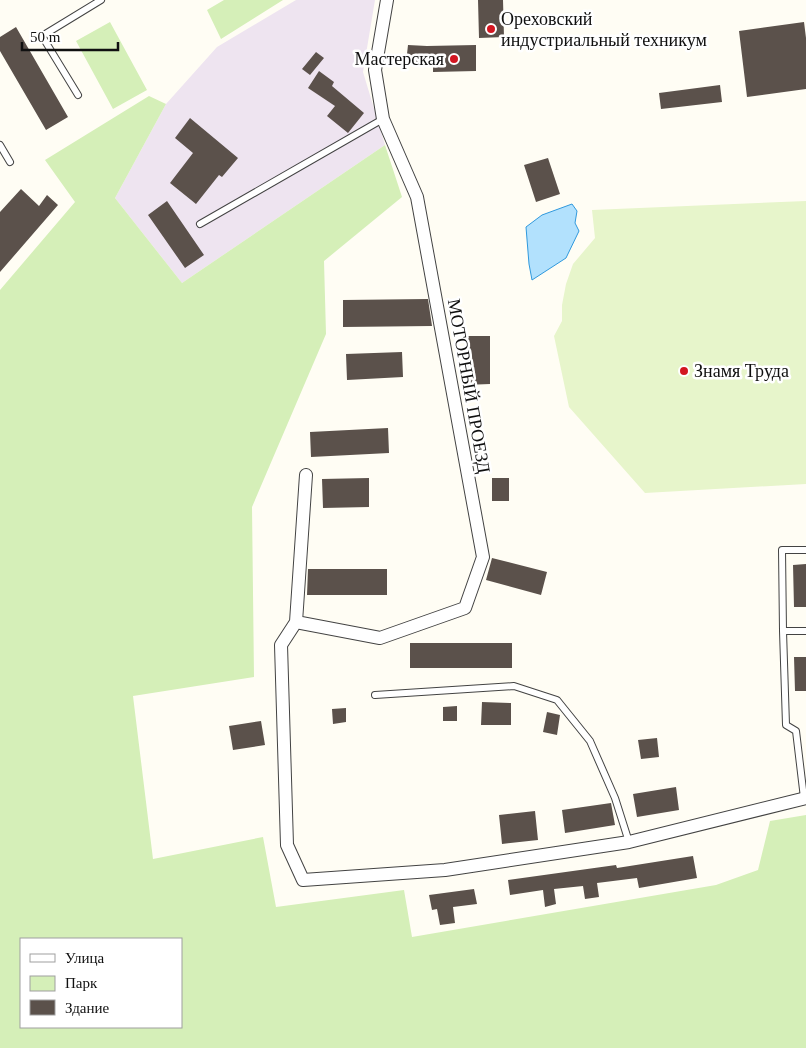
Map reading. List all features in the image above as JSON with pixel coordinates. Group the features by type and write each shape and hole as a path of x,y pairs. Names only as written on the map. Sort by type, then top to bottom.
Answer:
{"street":[{"name":"МОТОРНЫЙ ПРОЕЗД","path":"296,622 380,638 465,608 483,557 417,196 383,119 375,70 387,0"},
{"path":"306,476 296,622 281,645 286,845 303,880 445,870 629,842 805,798"}],"lane":[{"path":"78,95 42,36 101,0"},
{"path":"200,224 383,119"},
{"path":"0,144 10,162"},
{"path":"805,798 796,731 786,725 782,550 806,550"},
{"path":"783,631 806,631"},
{"path":"375,695 514,686 556,700 590,741 615,798 629,842"}],"shaded area":[{"path":"296,0 375,0 363,72 385,145 182,283 115,198 166,104 217,47"}],"green space":[{"path":"224,0 283,0 221,39 207,10"},
{"path":"110,22 147,90 113,109 76,41"},
{"path":"149,96 166,104 115,198 182,283 385,145 402,197 324,261 326,334 252,507 254,677 133,696 153,859 263,837 276,907 404,890 412,937 716,885 758,870 770,821 806,815 806,1048 0,1048 0,290 75,202 45,160"},
{"name":"Знамя Труда","path":"806,201 806,484 645,493 569,407 554,336 562,321 562,305 566,284 573,264 595,238 592,210"}],"water":[{"path":"572,204 577,211 575,223 579,231 566,258 532,280 526,227 542,215"}],"building":[{"path":"478,0 503,0 504,37 479,38"},
{"path":"804,22 806,38 806,89 747,97 739,31"},
{"path":"16,27 68,117 46,130 0,51 0,37"},
{"name":"Мастерская","path":"408,45 476,45 476,71 433,72 433,65 406,63"},
{"path":"316,52 324,58 310,75 302,69"},
{"path":"319,71 334,82 332,86 364,113 348,133 327,116 335,106 308,88"},
{"path":"720,85 722,102 661,109 659,93"},
{"path":"190,118 238,158 222,177 219,175 196,204 170,183 193,153 175,138"},
{"path":"548,158 560,194 536,202 524,165"},
{"path":"21,189 39,206 47,195 58,205 0,272 0,212"},
{"path":"167,201 204,255 185,268 148,215"},
{"path":"428,299 432,326 343,327 343,300"},
{"path":"465,336 490,336 490,384 465,385"},
{"path":"402,352 403,377 347,380 346,354"},
{"path":"388,428 389,453 311,457 310,432"},
{"path":"369,478 369,507 323,508 322,479"},
{"path":"492,478 509,478 509,501 492,501"},
{"path":"492,558 547,572 541,595 486,580"},
{"path":"806,564 806,607 794,607 793,565"},
{"path":"308,569 387,569 387,595 307,595"},
{"path":"410,643 512,643 512,668 410,668"},
{"path":"794,657 806,657 806,691 795,691"},
{"path":"482,702 511,703 511,725 481,725"},
{"path":"457,706 457,721 443,721 443,707"},
{"path":"346,708 346,722 333,724 332,709"},
{"path":"547,712 560,715 557,735 543,732"},
{"path":"261,721 265,745 233,750 229,726"},
{"path":"657,738 659,757 641,759 638,740"},
{"path":"676,787 679,810 637,817 633,794"},
{"path":"611,803 615,825 565,833 562,810"},
{"path":"535,811 538,840 502,844 499,815"},
{"path":"693,856 697,878 639,888 637,878 597,883 599,897 585,899 583,886 554,889 556,904 545,907 543,890 510,895 508,880 616,865 617,868"},
{"path":"474,889 477,904 453,907 455,923 440,925 437,909 432,910 429,895"}],"place":[{"name":"Ореховский индустриальный техникум","path":"491,29"},
{"name":"Мастерская","path":"454,59"},
{"name":"Знамя Труда","path":"684,371"}]}
